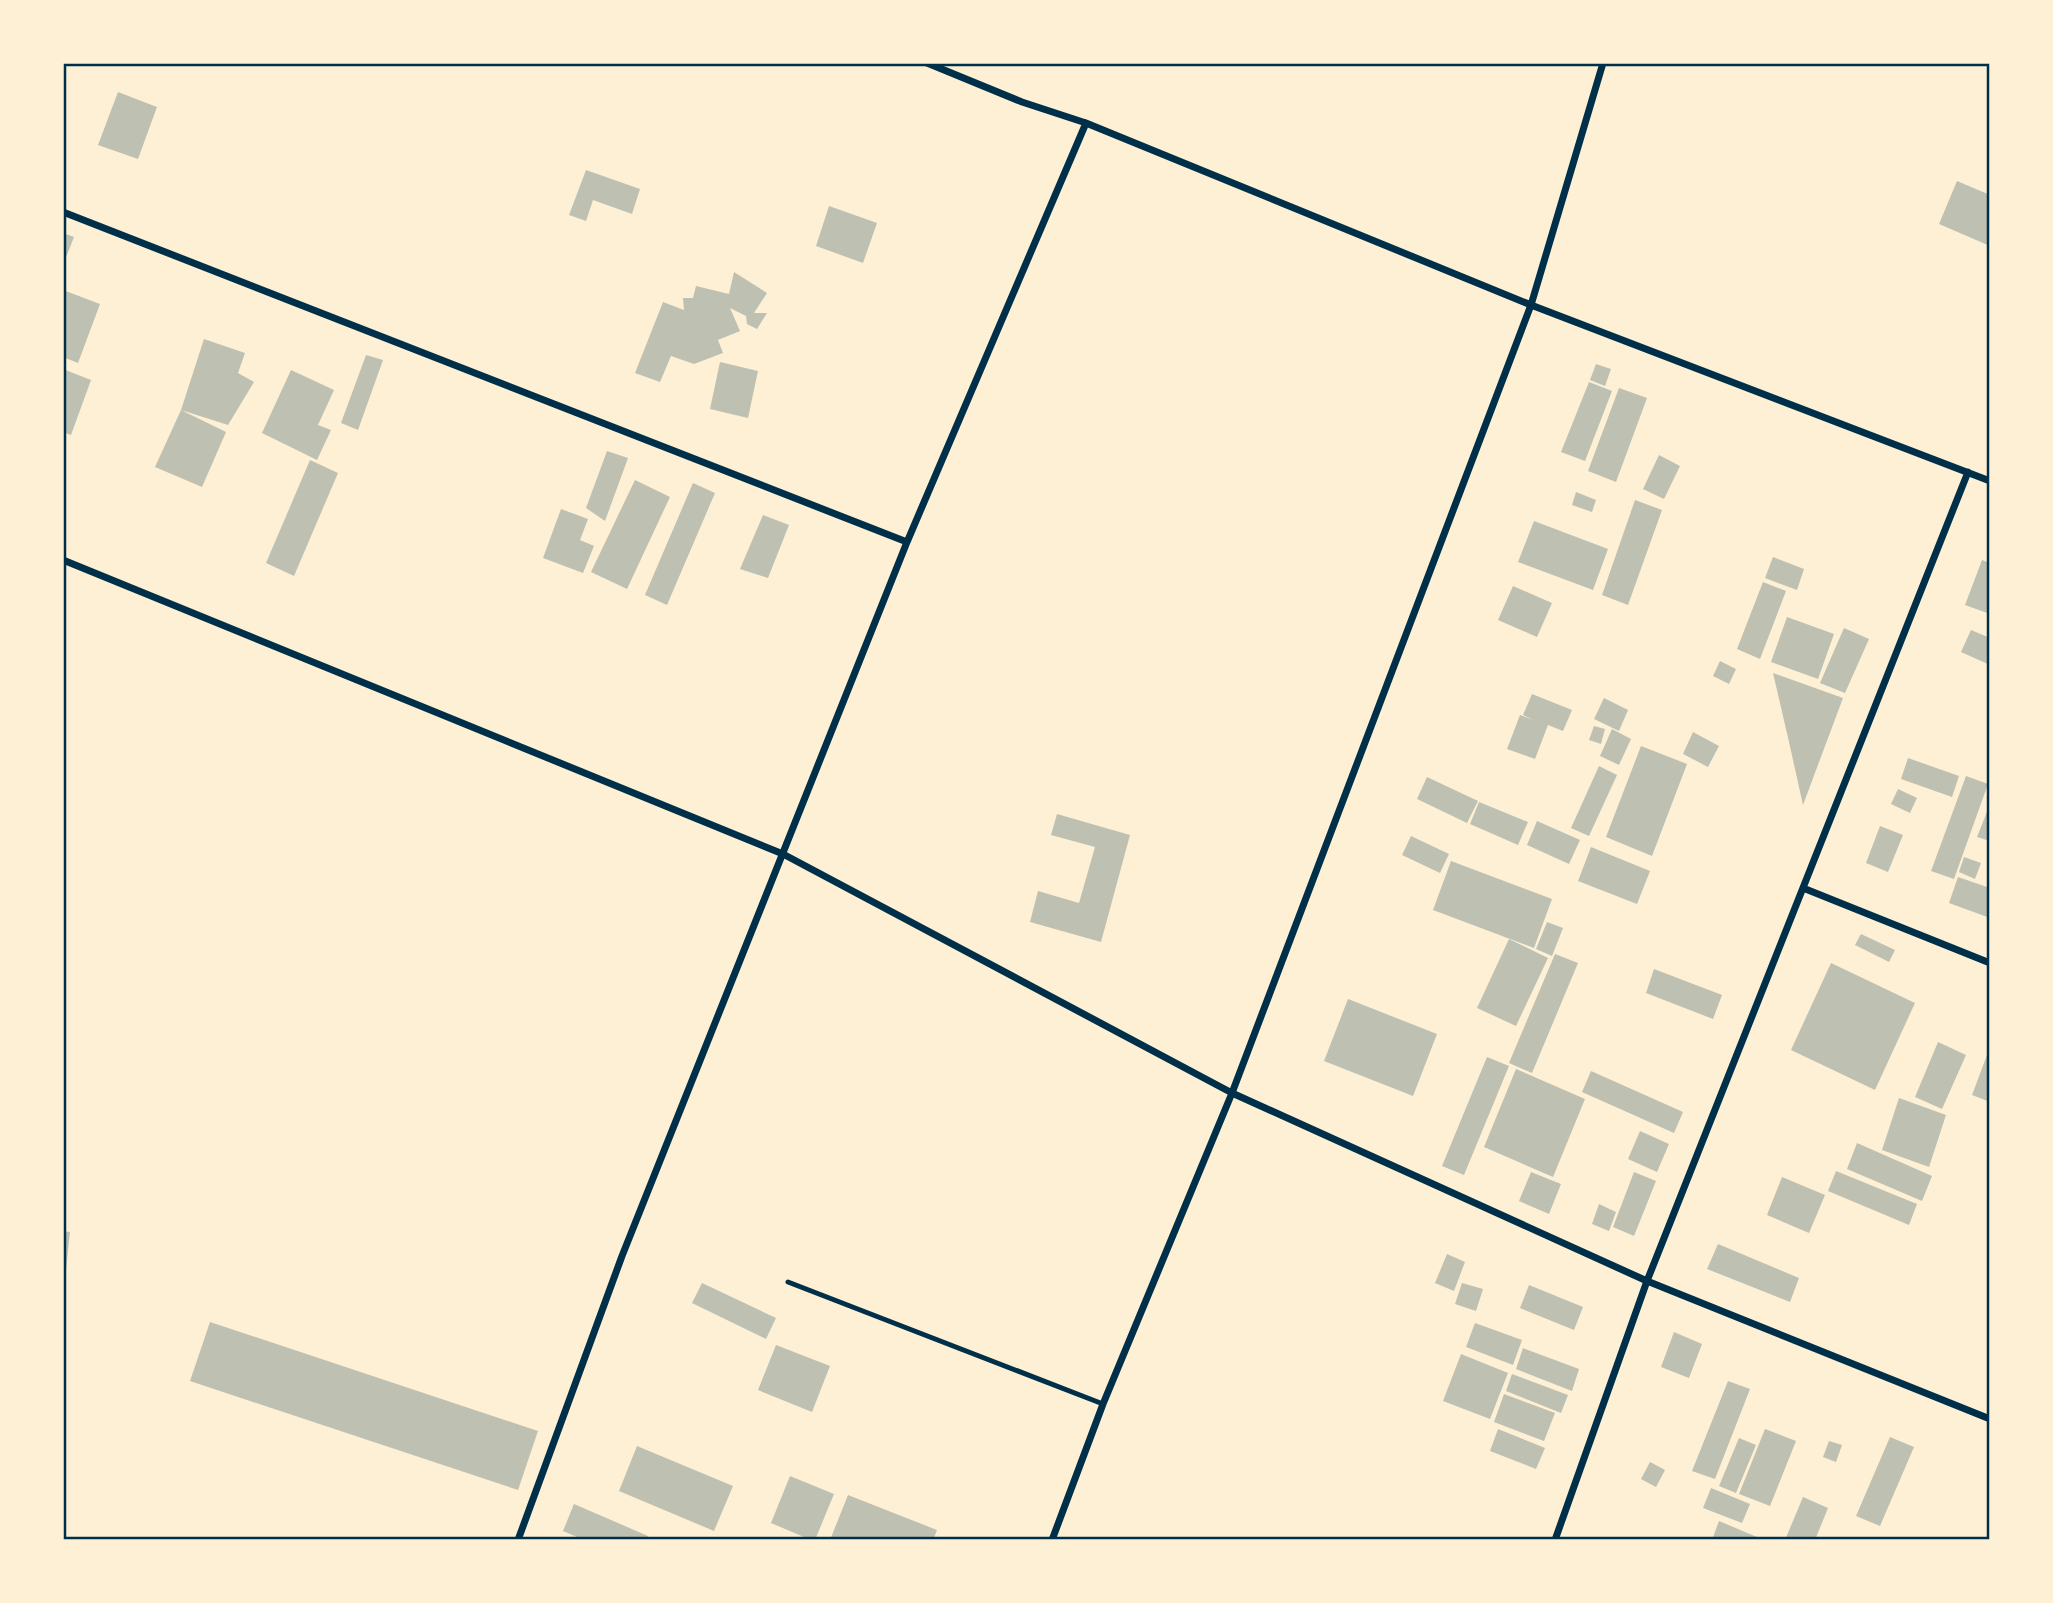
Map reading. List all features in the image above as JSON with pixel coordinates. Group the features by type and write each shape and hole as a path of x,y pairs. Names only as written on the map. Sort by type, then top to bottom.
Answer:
{"street":[{"path":"927,63 1021,102 1086,123 1531,305 1990,481"},
{"path":"1052,1540 1103,1404 1232,1093 1531,305 1604,63"},
{"path":"518,1540 622,1256 907,542 1086,123"},
{"path":"63,212 907,542"},
{"path":"1555,1540 1647,1281 1968,472"},
{"path":"63,560 783,854 1232,1093 1647,1281 1990,1419"},
{"path":"1803,888 1990,963"}],"lane":[{"path":"788,1282 1103,1404"}],"building":[{"path":"118,92 157,107 138,159 98,145"},
{"path":"586,170 640,189 632,214 593,200 586,221 569,215"},
{"path":"1957,181 1990,195 1990,246 1939,224"},
{"path":"829,206 877,223 863,263 816,246"},
{"path":"63,233 74,237 63,265"},
{"path":"734,272 767,293 754,313 767,313 757,329 747,324 746,316 730,308 740,331 718,340 723,353 694,364 671,356 660,382 635,373 663,302 684,310 683,298 693,298 696,286 729,294"},
{"path":"63,290 100,304 78,363 63,357"},
{"path":"204,339 245,353 238,373 254,382 228,425 181,410"},
{"path":"366,355 383,360 358,430 341,423"},
{"path":"720,362 758,371 748,418 710,409"},
{"path":"1596,364 1611,369 1605,386 1590,380"},
{"path":"63,369 91,380 71,435 63,432"},
{"path":"291,370 334,390 318,425 331,430 317,460 262,433"},
{"path":"1589,382 1612,391 1585,461 1561,452"},
{"path":"1619,388 1647,398 1616,482 1588,471"},
{"path":"181,410 226,432 202,487 155,467"},
{"path":"607,451 628,458 605,521 586,508"},
{"path":"1659,455 1680,466 1664,499 1643,489"},
{"path":"310,460 338,473 294,576 266,563"},
{"path":"635,480 670,497 627,589 591,572"},
{"path":"693,483 715,493 667,605 645,595"},
{"path":"1576,492 1596,500 1592,512 1572,505"},
{"path":"1635,500 1662,510 1628,605 1602,595"},
{"path":"561,509 588,519 580,540 594,546 583,573 543,558"},
{"path":"763,515 789,525 768,578 740,569"},
{"path":"1534,521 1608,549 1593,590 1518,562"},
{"path":"1773,557 1804,569 1797,590 1765,578"},
{"path":"1982,560 1990,563 1990,614 1965,605"},
{"path":"1763,582 1786,591 1760,659 1737,649"},
{"path":"1513,586 1552,603 1537,637 1498,620"},
{"path":"1787,617 1834,634 1818,679 1771,662"},
{"path":"1844,628 1869,639 1845,693 1820,683"},
{"path":"1971,630 1990,638 1990,665 1961,652"},
{"path":"1720,661 1736,669 1729,684 1713,676"},
{"path":"1773,673 1843,698 1803,805 1789,742"},
{"path":"1532,694 1572,710 1563,731 1548,725 1535,759 1507,749 1520,715 1533,720 1523,715"},
{"path":"1604,698 1628,710 1619,731 1594,719"},
{"path":"1594,726 1605,729 1601,744 1589,740"},
{"path":"1612,729 1631,739 1619,765 1600,756"},
{"path":"1693,732 1719,746 1708,767 1683,754"},
{"path":"1641,746 1687,764 1652,856 1606,837"},
{"path":"1908,758 1959,776 1952,797 1901,779"},
{"path":"1599,766 1617,775 1589,836 1571,828"},
{"path":"1966,776 1988,784 1954,879 1931,871"},
{"path":"1427,777 1478,801 1467,823 1417,799"},
{"path":"1898,789 1917,798 1910,813 1891,804"},
{"path":"1479,802 1528,822 1518,845 1470,824"},
{"path":"1990,804 1990,841 1977,837"},
{"path":"1057,814 1130,835 1101,942 1030,922 1038,891 1079,903 1095,847 1051,835"},
{"path":"1537,821 1580,840 1569,864 1527,845"},
{"path":"1880,826 1903,835 1888,872 1866,863"},
{"path":"1411,836 1449,854 1440,873 1402,855"},
{"path":"1591,847 1650,871 1637,904 1578,881"},
{"path":"1964,857 1981,863 1975,879 1959,872"},
{"path":"1451,861 1552,899 1534,948 1433,910"},
{"path":"1958,877 1990,888 1990,918 1949,903"},
{"path":"1547,922 1563,928 1552,956 1536,949"},
{"path":"1861,934 1895,950 1889,962 1855,945"},
{"path":"1509,939 1548,958 1516,1026 1477,1008"},
{"path":"1555,954 1578,963 1532,1073 1509,1063"},
{"path":"1831,963 1915,1003 1875,1090 1791,1050"},
{"path":"1654,969 1722,995 1713,1019 1646,993"},
{"path":"1348,999 1437,1034 1413,1096 1324,1061"},
{"path":"1938,1042 1966,1055 1942,1109 1915,1097"},
{"path":"1990,1047 1990,1102 1972,1095"},
{"path":"1487,1057 1509,1066 1464,1175 1442,1166"},
{"path":"1516,1069 1585,1099 1553,1177 1484,1147"},
{"path":"1591,1071 1683,1112 1674,1133 1582,1092"},
{"path":"1899,1098 1946,1115 1929,1167 1882,1150"},
{"path":"1640,1131 1669,1144 1657,1172 1628,1159"},
{"path":"1857,1143 1932,1176 1922,1201 1847,1169"},
{"path":"1836,1171 1917,1204 1909,1225 1828,1191"},
{"path":"1531,1172 1561,1184 1549,1214 1519,1201"},
{"path":"1634,1172 1656,1181 1634,1236 1613,1227"},
{"path":"1782,1177 1825,1195 1809,1233 1767,1215"},
{"path":"1599,1204 1616,1212 1609,1231 1592,1224"},
{"path":"63,1231 70,1232 65,1280 63,1280"},
{"path":"1718,1244 1799,1278 1790,1302 1707,1269"},
{"path":"1447,1254 1465,1262 1454,1291 1435,1283"},
{"path":"702,1283 776,1318 766,1339 692,1303"},
{"path":"1462,1283 1483,1289 1476,1311 1455,1304"},
{"path":"1529,1285 1583,1307 1574,1330 1520,1308"},
{"path":"210,1322 538,1431 518,1490 190,1381"},
{"path":"1475,1323 1522,1340 1513,1365 1466,1347"},
{"path":"1674,1332 1702,1344 1689,1378 1661,1367"},
{"path":"776,1345 830,1366 812,1412 758,1390"},
{"path":"1523,1348 1579,1369 1572,1391 1516,1369"},
{"path":"1461,1354 1508,1373 1490,1419 1443,1401"},
{"path":"1512,1374 1568,1395 1561,1413 1506,1391"},
{"path":"1728,1381 1750,1389 1715,1479 1692,1471"},
{"path":"1504,1394 1555,1413 1544,1441 1494,1422"},
{"path":"1498,1429 1545,1448 1536,1469 1490,1451"},
{"path":"1765,1429 1796,1441 1770,1506 1739,1494"},
{"path":"1890,1437 1914,1447 1880,1526 1856,1516"},
{"path":"1739,1438 1756,1445 1736,1493 1719,1486"},
{"path":"1829,1441 1842,1445 1836,1462 1823,1457"},
{"path":"637,1446 733,1486 714,1531 619,1491"},
{"path":"1650,1462 1665,1470 1656,1487 1641,1479"},
{"path":"790,1476 834,1494 815,1540 771,1523"},
{"path":"1711,1488 1750,1504 1742,1523 1703,1508"},
{"path":"848,1495 937,1530 933,1540 830,1540"},
{"path":"1803,1497 1828,1508 1815,1540 1785,1540"},
{"path":"574,1504 648,1536 646,1540 584,1540 563,1531"},
{"path":"1719,1521 1764,1540 1712,1540"}]}
